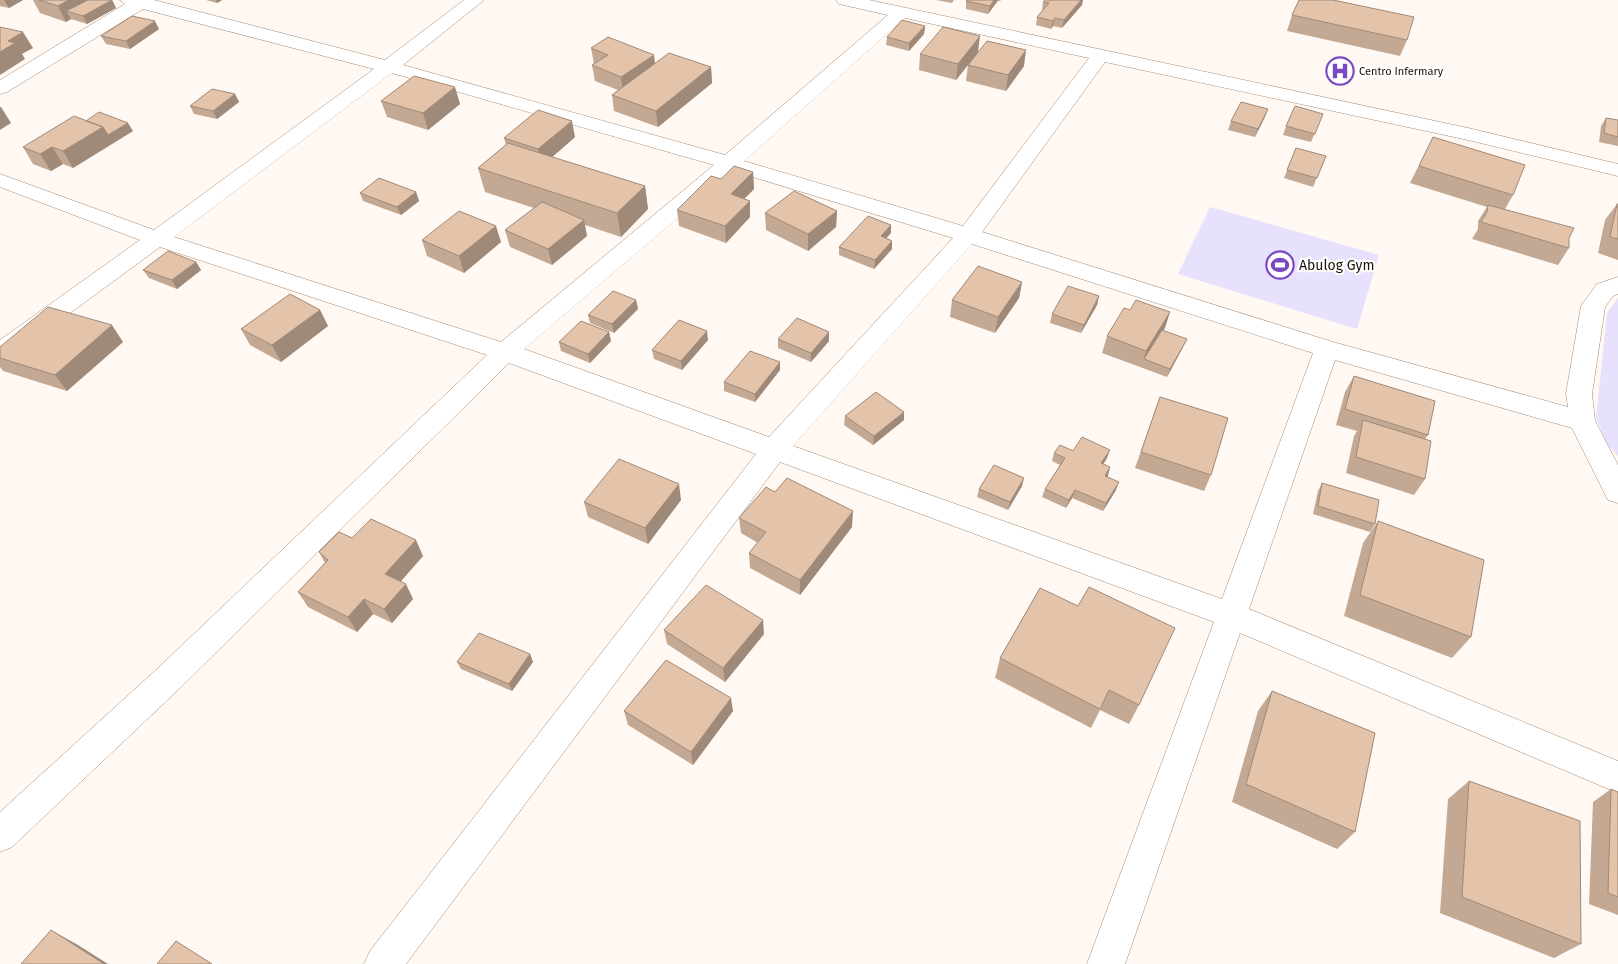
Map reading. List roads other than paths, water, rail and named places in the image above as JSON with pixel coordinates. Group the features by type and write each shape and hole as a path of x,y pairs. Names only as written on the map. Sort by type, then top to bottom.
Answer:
{"street":[{"path":"0,352 158,239 390,67 476,0"},
{"path":"845,0 1468,134 1618,170"},
{"path":"0,88 138,1 390,67 729,163 968,235 1327,349 1582,421"},
{"path":"0,835 168,679 505,352 729,163 902,12"},
{"path":"383,964 774,450 968,235 1101,54"},
{"path":"0,180 158,239 505,352 1232,616 1618,777"},
{"path":"1618,285 1605,290 1593,306 1579,394 1582,421 1618,492"},
{"path":"1106,964 1327,349"}],"place":[{"name":"Centro Infermary","path":"1340,71"},
{"name":"Abulog Gym","path":"1280,265"}]}
